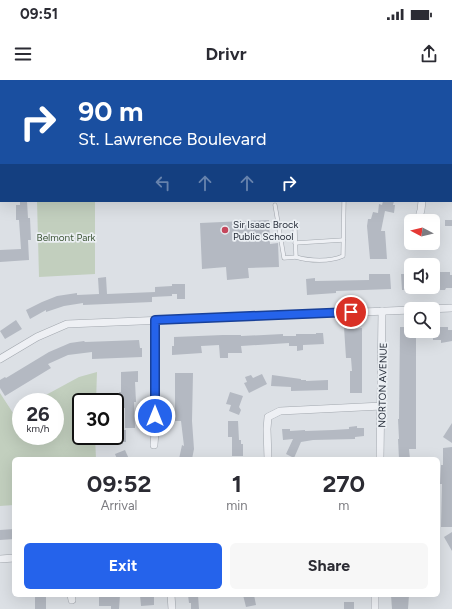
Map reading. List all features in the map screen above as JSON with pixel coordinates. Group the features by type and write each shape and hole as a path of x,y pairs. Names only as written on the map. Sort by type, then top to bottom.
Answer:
{"street":[{"path":"421,214 422,202"},
{"path":"440,308 452,308"},
{"path":"0,359 37,338 67,324 404,310"},
{"name":"NORTON AVENUE","path":"380,457 382,406 382,311"},
{"path":"154,445 155,320"},
{"path":"268,457 268,417 280,411 382,406"},
{"path":"0,558 12,558"},
{"path":"171,597 172,609"},
{"path":"374,609 375,597"}],"lane":[{"path":"275,205 284,258 305,260 338,258 343,256 344,202"},
{"path":"294,229 296,258"},
{"path":"295,244 343,240"}],"green space":[{"name":"Belmont Park","path":"37,202 95,202 95,274 39,277"},
{"path":"97,372 96,393 72,393 72,445 95,445 96,457 12,457 12,505 0,506 0,393 12,411 12,445 64,445 64,393 50,393 79,377"}],"building":[{"path":"20,202 27,202 28,218 30,218 31,240 28,240 29,260 0,262 0,250 21,249 19,220 16,220 16,205 20,205"},
{"path":"383,202 394,202 393,205 395,205 394,213 385,211 381,231 385,231 387,259 370,259 367,226 368,219 371,219 373,212 378,213 379,204 382,205"},
{"path":"269,220 270,244 278,243 279,267 248,268 249,278 227,280 226,267 202,269 200,223"},
{"path":"445,220 452,220 452,226 445,226"},
{"path":"440,272 450,272 450,275 452,275 452,288 440,290"},
{"path":"369,274 390,274 391,289 336,291 336,293 307,295 306,279 315,278 315,281 369,280"},
{"path":"401,274 404,274 404,290 402,290"},
{"path":"106,277 107,294 155,292 155,287 172,286 172,284 185,284 185,299 177,299 177,294 172,294 172,296 152,297 152,302 83,305 83,303 64,306 46,312 46,310 30,319 26,310 57,296 77,293 77,295 99,294 98,278"},
{"path":"16,320 22,329 5,339 0,331"},
{"path":"353,326 353,329 362,328 362,393 350,393 350,371 352,371 351,358 346,358 344,327"},
{"path":"400,327 404,327 404,338 416,338 416,449 409,449 410,457 399,457 398,419"},
{"path":"440,327 448,327 448,330 452,330 452,341 441,343 441,340 433,340 433,338 440,338"},
{"path":"323,333 324,344 303,345 303,350 297,351 297,346 289,346 289,343 241,346 242,353 228,353 228,358 220,358 219,345 201,346 202,353 172,355 174,337 283,334 283,336 296,336 296,334"},
{"path":"139,340 140,348 142,348 142,357 92,359 92,352 68,355 48,364 51,368 5,396 0,388 0,380 5,377 6,378 49,352 70,343 84,341"},
{"path":"138,371 138,382 135,382 135,428 125,428 124,393 119,392 121,392 121,372"},
{"path":"175,373 193,373 192,421 194,449 192,457 179,457 182,445 184,446 181,421 175,421"},
{"path":"262,374 267,384 249,393 244,383 247,382 245,377 251,375 253,378"},
{"path":"272,375 306,381 328,380 328,390 291,391 291,387 271,386"},
{"path":"230,392 243,396 239,407 241,410 239,415 229,411 231,405 226,404"},
{"path":"228,421 238,421 239,440 241,440 241,444 243,444 243,456 232,456 232,437 228,437"},
{"path":"452,423 452,443 443,437"},
{"path":"357,426 357,428 364,428 364,436 355,437 355,439 313,440 301,442 294,457 286,454 293,439 283,440 282,429 290,429 290,431 305,431 349,429 349,427"},
{"path":"124,430 126,430 126,442 124,442"},
{"path":"452,447 452,527 441,527 442,484 440,484 441,465 443,465 443,448"},
{"path":"125,450 128,457 116,457 115,454"},
{"path":"12,529 12,539 0,540 0,530"},
{"path":"452,532 452,551 444,537"},
{"path":"35,597 46,597 46,609 35,609"},
{"path":"99,597 120,597 119,609 111,609 111,606 99,606"},
{"path":"140,597 154,597 154,605 141,606"},
{"path":"188,597 198,597 199,609 191,609 191,603 189,603"},
{"path":"244,597 254,597 256,605 246,607"},
{"path":"391,597 409,597 408,609 392,609"},
{"path":"344,602 354,602 354,609 344,609"}],"place":[{"name":"Sir Isaac Brock Public School","path":"225,230"}],"route":[{"path":"155,416 155,320 351,312"}]}
